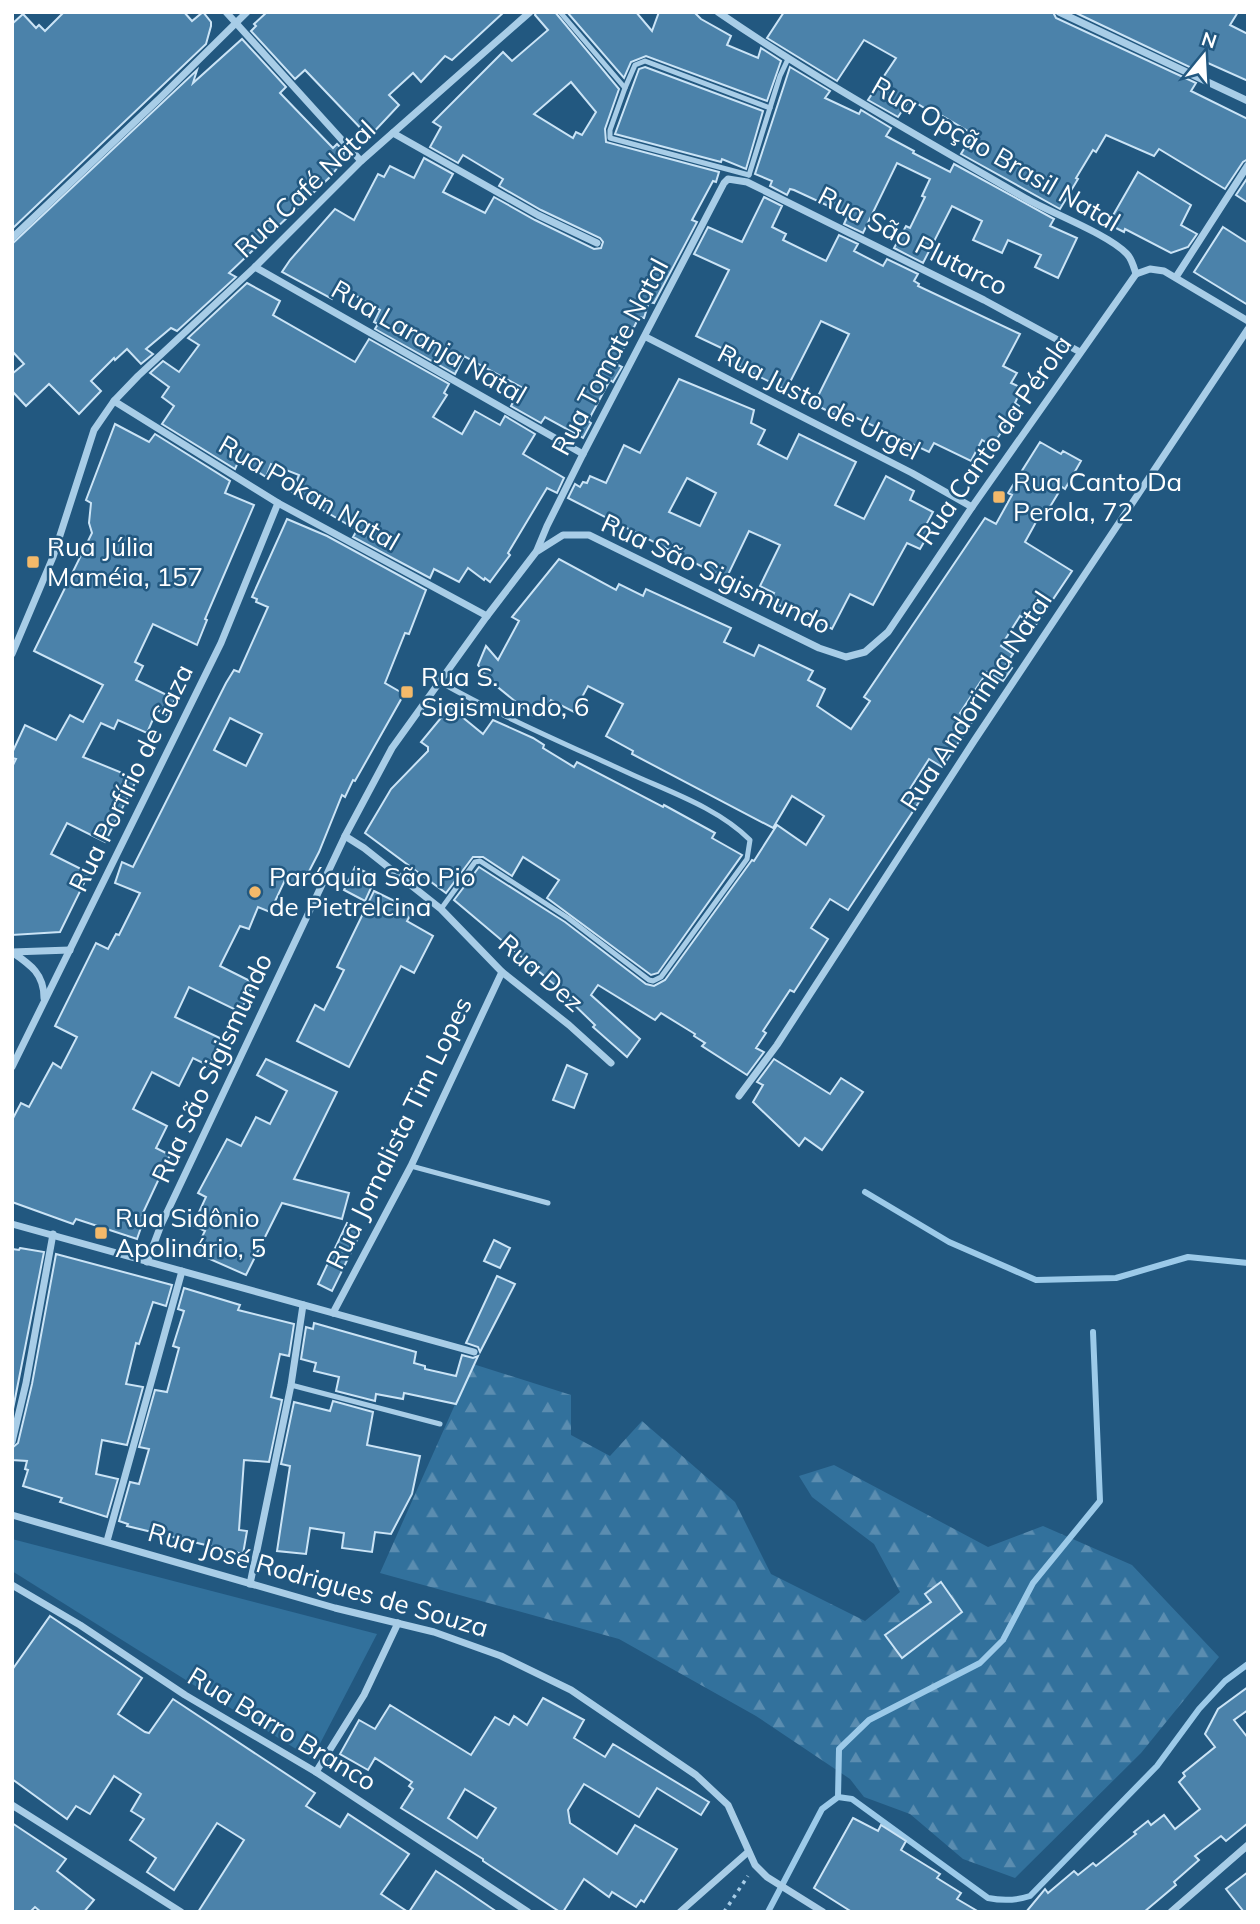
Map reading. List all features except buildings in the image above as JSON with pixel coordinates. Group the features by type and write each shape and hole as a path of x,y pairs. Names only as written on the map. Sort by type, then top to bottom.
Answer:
{"street":[{"path":"226,12 361,161"},
{"path":"12,238 247,12"},
{"name":"Rua Café Natal","path":"12,654 53,557 93,430 114,401 255,267 361,161 530,12"},
{"name":"Rua Opção Brasil Natal","path":"718,12 788,59 1028,200 1105,239 1128,255 1136,274"},
{"path":"1059,12 1248,100"},
{"path":"393,132 538,215 597,243"},
{"path":"1176,276 1248,165"},
{"name":"Rua São Plutarco","path":"724,183 728,179 748,178 1080,352"},
{"name":"Rua Tomate Natal","path":"536,552 583,454 724,183"},
{"name":"Rua Laranja Natal","path":"255,267 583,454"},
{"path":"1136,274 1150,269 1176,276 1248,321"},
{"name":"Rua Canto da Pérola","path":"888,632 972,507 1136,274"},
{"name":"Rua Andorinha Natal","path":"739,1096 777,1045 988,719 1248,330"},
{"name":"Rua Justo de Urgel","path":"646,337 912,473 972,507"},
{"name":"Rua Pokan Natal","path":"114,401 278,503 487,616"},
{"name":"Rua Porfírio de Gaza","path":"12,1067 221,643 278,503"},
{"name":"Rua São Sigismundo","path":"147,1262 161,1225 345,836 392,748 536,552 564,535 589,536 819,648 846,657 865,652 888,632"},
{"name":"Rua Dez","path":"345,836 441,909 502,972 569,1025 611,1063"},
{"path":"12,952 70,950"},
{"path":"12,952 37,972 44,990 44,1003"},
{"name":"Rua Jornalista Tim Lopes","path":"333,1313 411,1166 502,972"},
{"path":"12,1224 474,1352"},
{"path":"12,1442 26,1383 53,1234"},
{"path":"107,1541 182,1271"},
{"path":"250,1584 291,1385 303,1305"},
{"name":"Rua José Rodrigues de Souza","path":"12,1515 250,1584 434,1632 501,1656 571,1690 696,1775 728,1805 755,1865 767,1877 822,1911"},
{"name":"Rua Barro Branco","path":"12,1585 80,1625 185,1695 316,1772 528,1912"},
{"path":"316,1772 364,1695 398,1623"},
{"path":"12,1805 181,1912"},
{"path":"1171,1912 1248,1845"},
{"path":"680,1912 748,1852"}],"lane":[{"path":"560,12 625,88"},
{"path":"770,108 645,61 635,65 610,130 610,138 748,178 770,108 780,76 788,59"},
{"path":"440,682 478,703 690,801 728,821 750,840 747,859 661,977 653,981 568,918 480,861 475,862 441,909"},
{"path":"411,1166 548,1203"},
{"path":"291,1385 440,1424"}],"path":[{"path":"724,1912 755,1865"}],"green space":[{"path":"473,1364 571,1395 571,1435 610,1456 642,1421 735,1502 771,1574 865,1621 900,1592 874,1544 812,1497 799,1476 834,1465 988,1547 1043,1526 1132,1565 1219,1657 1141,1753 1015,1878 963,1859 910,1814 864,1797 850,1779 756,1716 619,1639 380,1573"},
{"path":"12,1539 377,1634 312,1759 12,1571"}],"waterway":[{"path":"865,1192 949,1242 1036,1280 1116,1278 1188,1257 1248,1263"},
{"path":"838,1797 839,1749 869,1720 980,1663 1003,1640 1033,1583 1100,1501 1093,1332"},
{"path":"768,1912 822,1809 838,1797 852,1799 988,1898 1009,1900 1030,1896 1157,1766 1199,1709 1225,1681 1248,1664"}],"place":[{"name":"Rua Canto Da Perola, 72","path":"999,497"},
{"name":"Rua Júlia Maméia, 157","path":"33,562"},
{"name":"Rua S. Sigismundo, 6","path":"407,692"},
{"name":"Paróquia São Pio de Pietrelcina","path":"255,892"},
{"name":"Rua Sidônio Apolinário, 5","path":"101,1233"}]}
